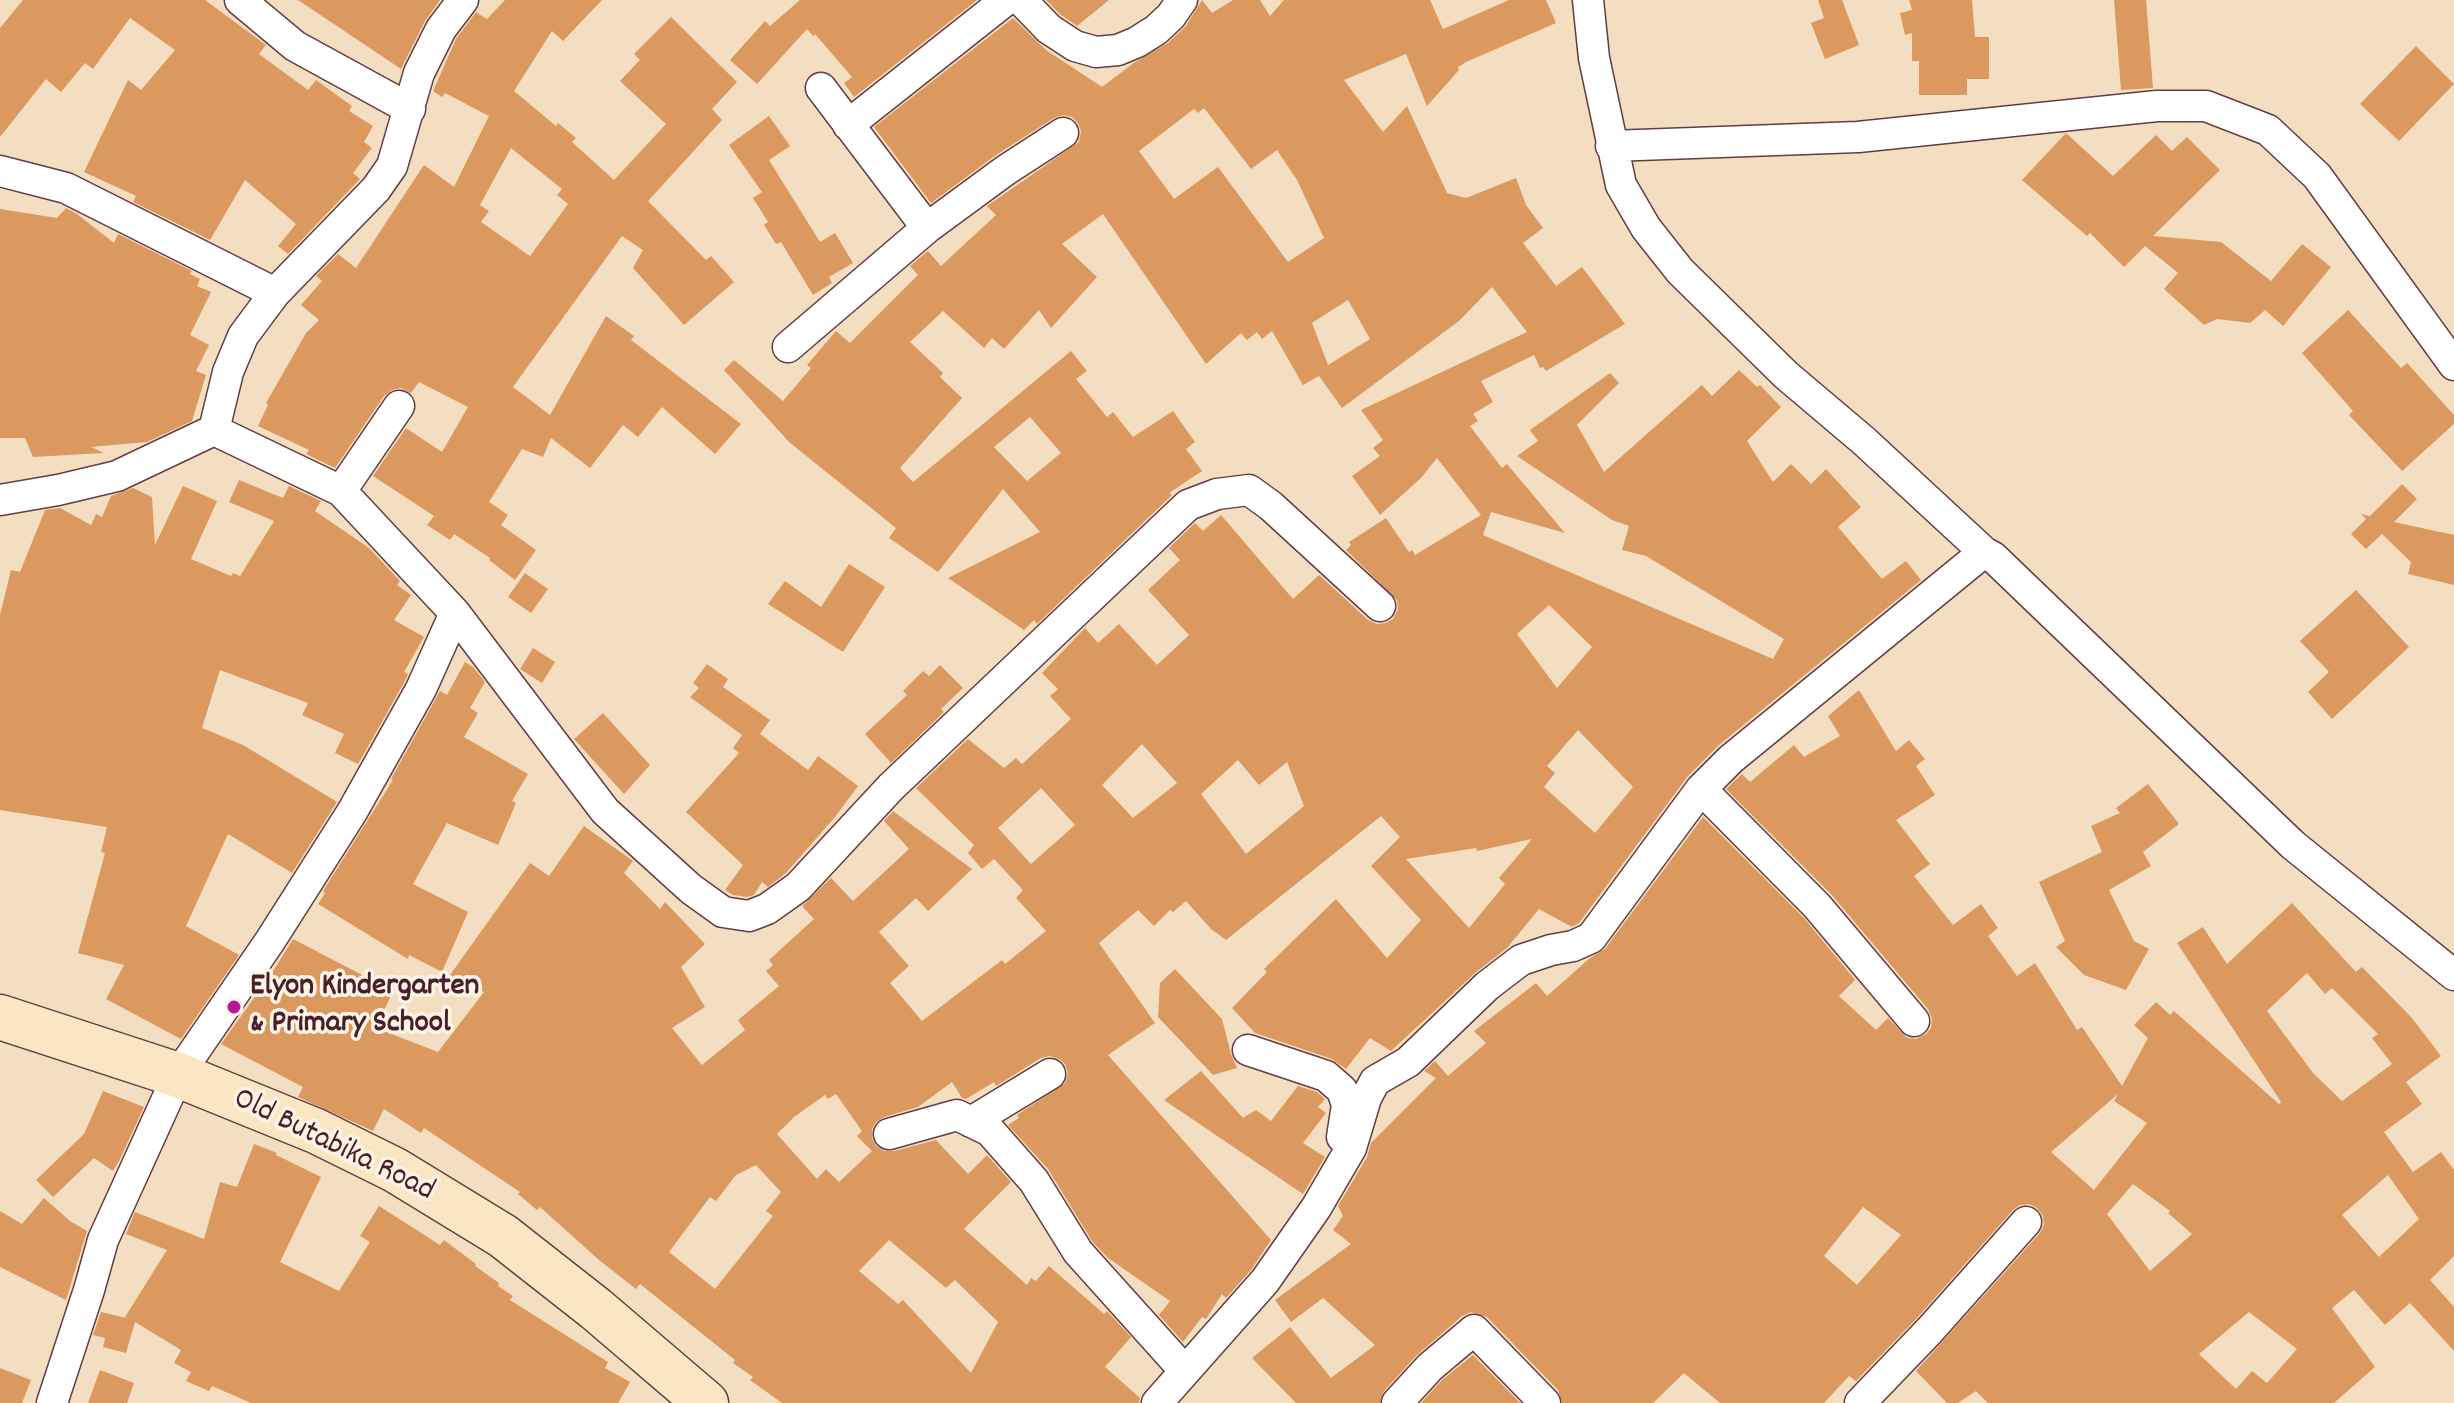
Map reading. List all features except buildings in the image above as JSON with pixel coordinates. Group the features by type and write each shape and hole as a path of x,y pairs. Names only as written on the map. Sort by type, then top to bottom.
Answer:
{"main road":[{"name":"Old Butabika Road","path":"0,1017 178,1075 316,1131 395,1170 503,1236 596,1309 706,1403"}],"street":[{"path":"240,0 295,46 410,109"},
{"path":"214,430 228,372 243,336 275,293 376,189 392,166 419,73 441,29 463,0"},
{"path":"848,125 1006,0"},
{"path":"1021,0 1049,29 1075,46 1096,52 1118,50 1137,42 1156,30 1182,0"},
{"path":"1588,0 1594,58 1621,185 1646,228 1680,271 1786,375 1993,557 2293,845 2454,975"},
{"path":"821,88 927,228"},
{"path":"1611,146 1858,137 2157,106 2206,106 2268,130 2317,176 2454,365"},
{"path":"788,347 927,228 1063,133"},
{"path":"0,171 66,188 275,293"},
{"path":"341,491 399,406"},
{"path":"214,430 341,491 455,613 605,811 712,905 723,912 749,916 767,909 798,887 891,787 1188,505 1217,494 1249,490 1271,506 1380,606"},
{"path":"0,500 117,476 214,430"},
{"path":"1157,1403 1265,1281 1316,1208 1351,1148 1366,1098 1375,1081 1408,1062 1487,986 1521,960 1591,938 1701,789 1731,759 1984,552"},
{"path":"52,1403 103,1240 178,1075 270,941 352,812 421,689 455,613"},
{"path":"1701,789 1817,906 1914,1021"},
{"path":"1248,1050 1326,1076 1342,1090 1347,1105 1340,1167"},
{"path":"971,1122 1050,1074"},
{"path":"889,1134 957,1115 990,1131 1034,1181 1078,1252 1184,1370"},
{"path":"1860,1403 2026,1222"},
{"path":"1397,1403 1430,1367 1474,1330 1545,1403"}],"place":[{"name":"Elyon Kindergarten & Primary School","path":"234,1007"}]}
